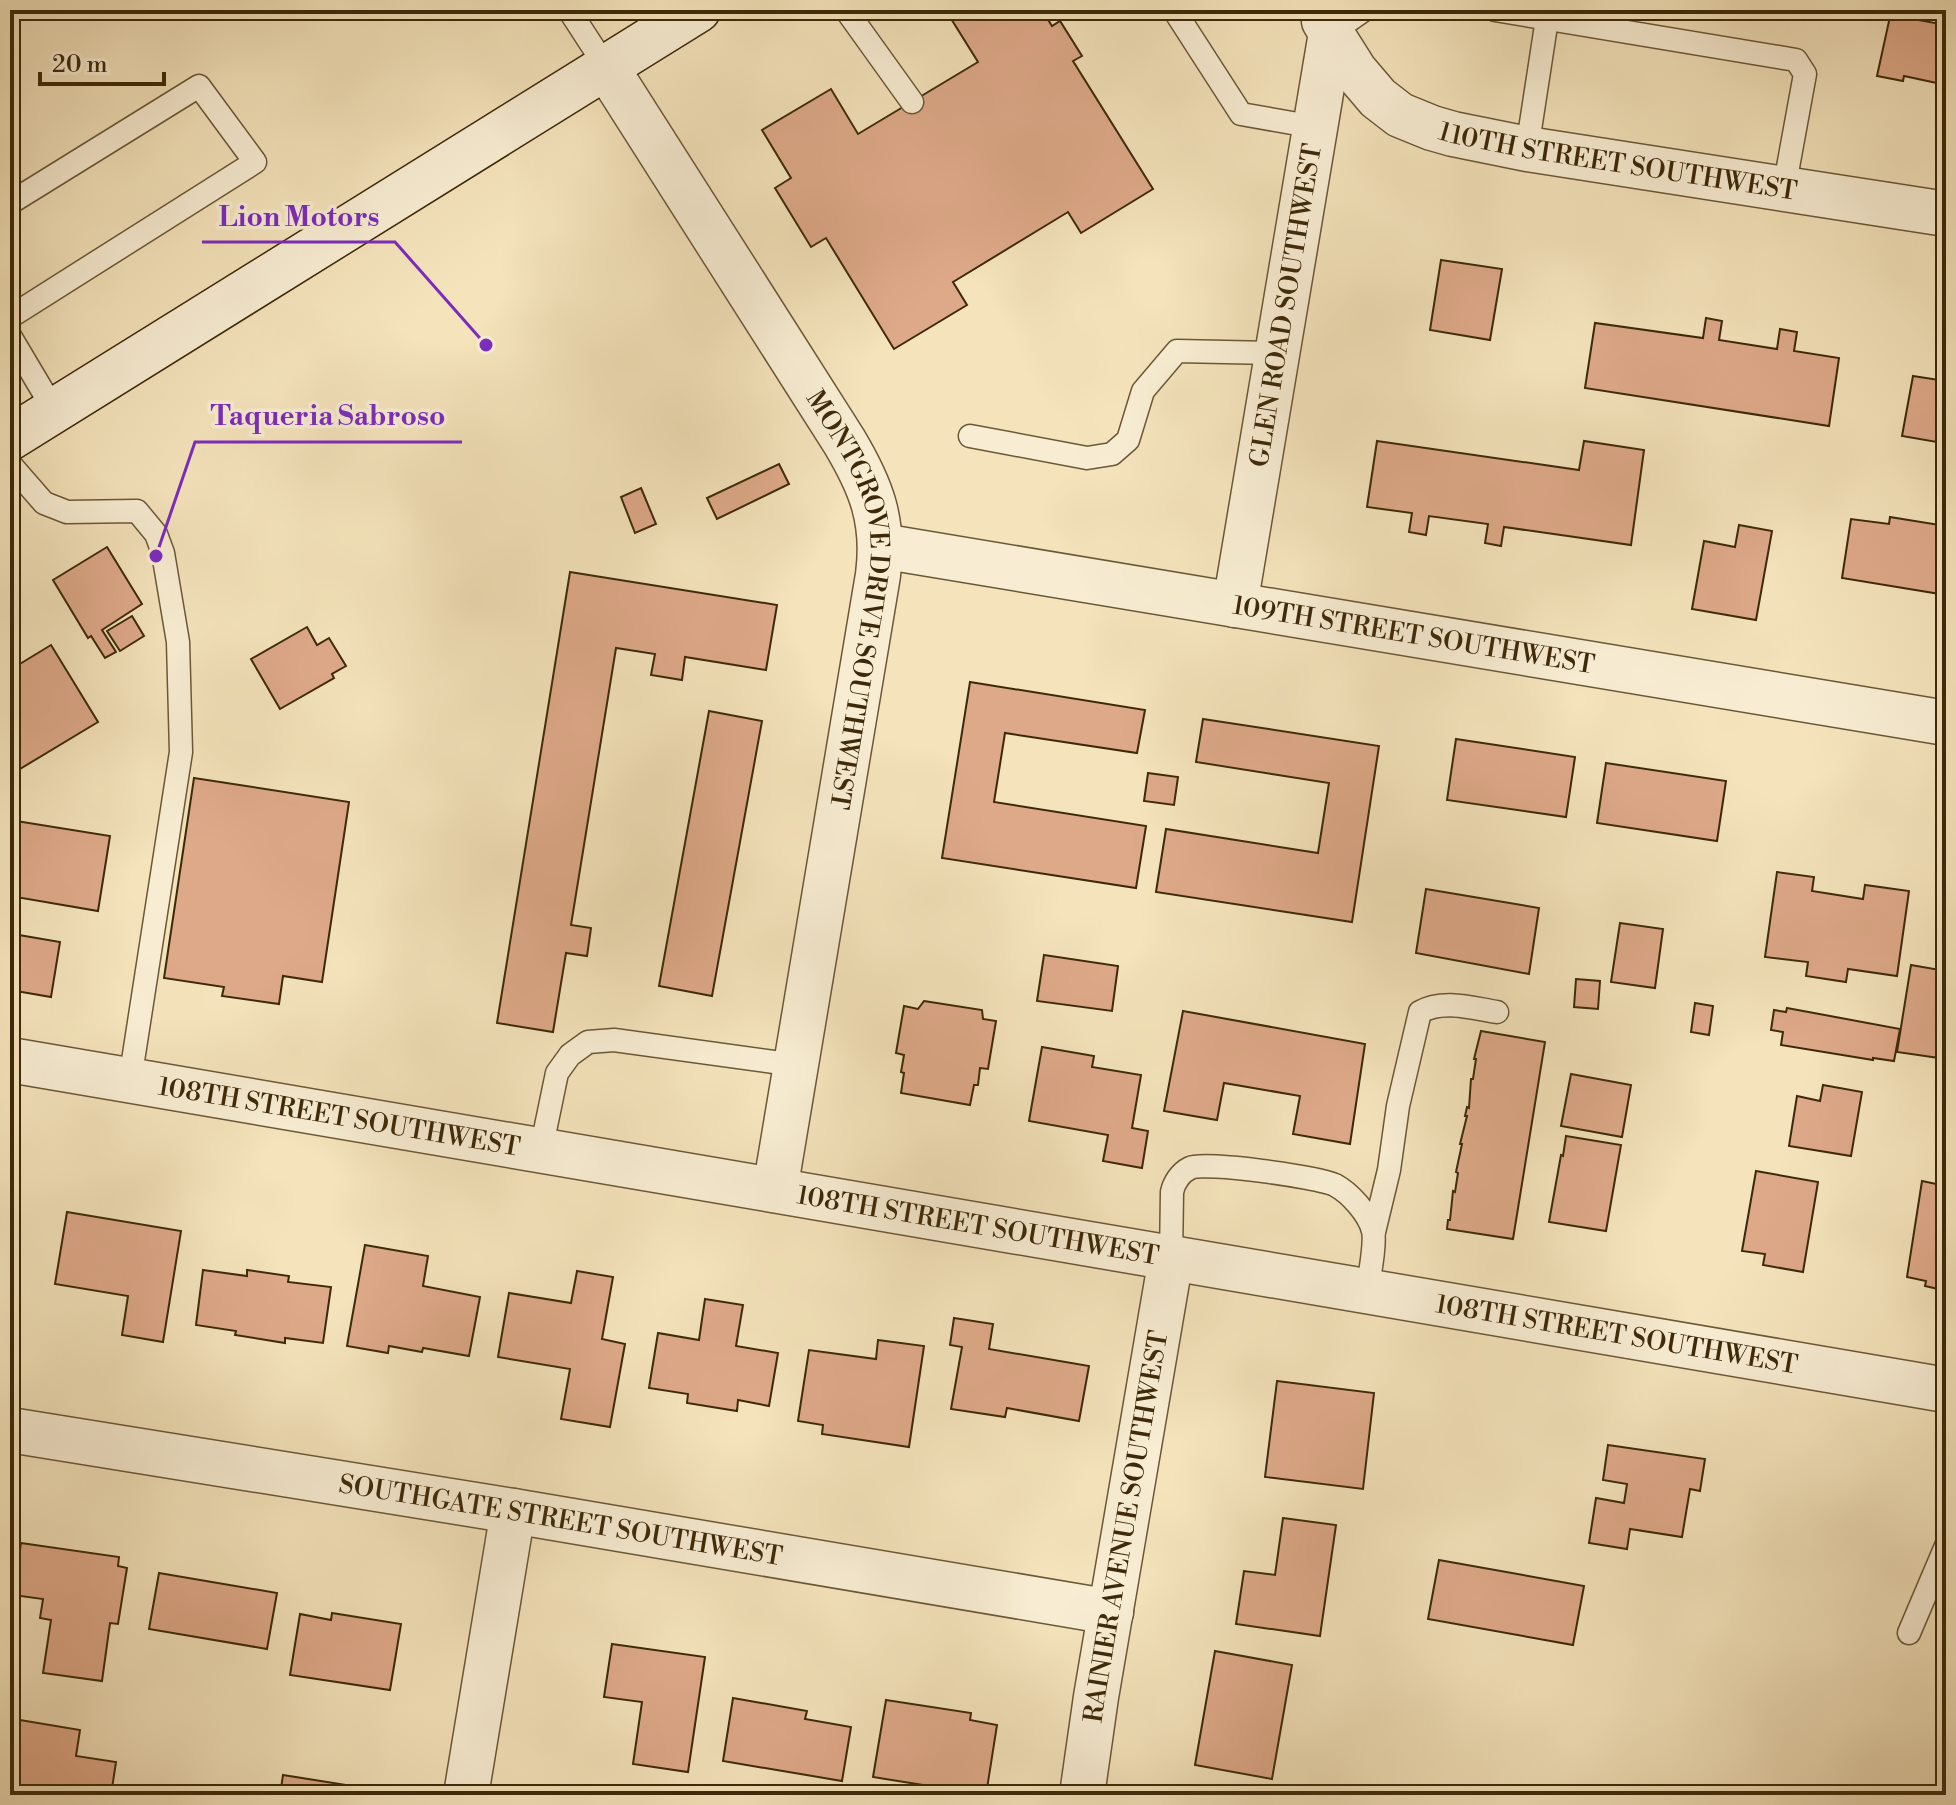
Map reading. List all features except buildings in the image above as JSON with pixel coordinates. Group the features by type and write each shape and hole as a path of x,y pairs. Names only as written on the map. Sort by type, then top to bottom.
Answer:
{"street":[{"path":"10,438 698,10"},
{"name":"GLEN ROAD SOUTHWEST","path":"1235,605 1315,127 1337,18"},
{"name":"110TH STREET SOUTHWEST","path":"1337,18 1355,71 1385,104 1420,124 1527,149 1946,214"},
{"name":"MONTGROVE DRIVE SOUTHWEST","path":"606,67 853,455 880,527 875,595 775,1190"},
{"name":"109TH STREET SOUTHWEST","path":"881,546 1946,723"},
{"name":"108TH STREET SOUTHWEST","path":"10,1060 1946,1390"},
{"name":"RAINIER AVENUE SOUTHWEST","path":"1082,1795 1171,1258"},
{"name":"SOUTHGATE STREET SOUTHWEST","path":"10,1430 1111,1612"},
{"path":"466,1795 513,1511"}],"lane":[{"path":"569,10 606,67"},
{"path":"846,10 912,102"},
{"path":"1174,10 1241,114 1315,127"},
{"path":"1495,10 1796,60 1805,74 1784,189"},
{"path":"1527,149 1547,19"},
{"path":"10,203 199,86 255,162 10,317"},
{"path":"10,336 54,410"},
{"path":"970,436 1087,458 1112,454 1128,440 1143,391 1177,351 1278,353"},
{"path":"10,464 44,503 67,512 137,511 156,534 163,553 178,642 181,752 130,1080"},
{"path":"1367,1292 1374,1232 1420,1012 1430,1006 1455,1005 1497,1012"},
{"path":"541,1150 557,1073 570,1055 588,1042 614,1040 796,1065"},
{"path":"1171,1258 1172,1192 1174,1184 1192,1166 1228,1167 1335,1186 1362,1207 1374,1232"},
{"path":"1909,1633 1946,1546"}],"place":[{"name":"Lion Motors","path":"486,345"},
{"name":"Taqueria Sabroso","path":"156,556"}]}
